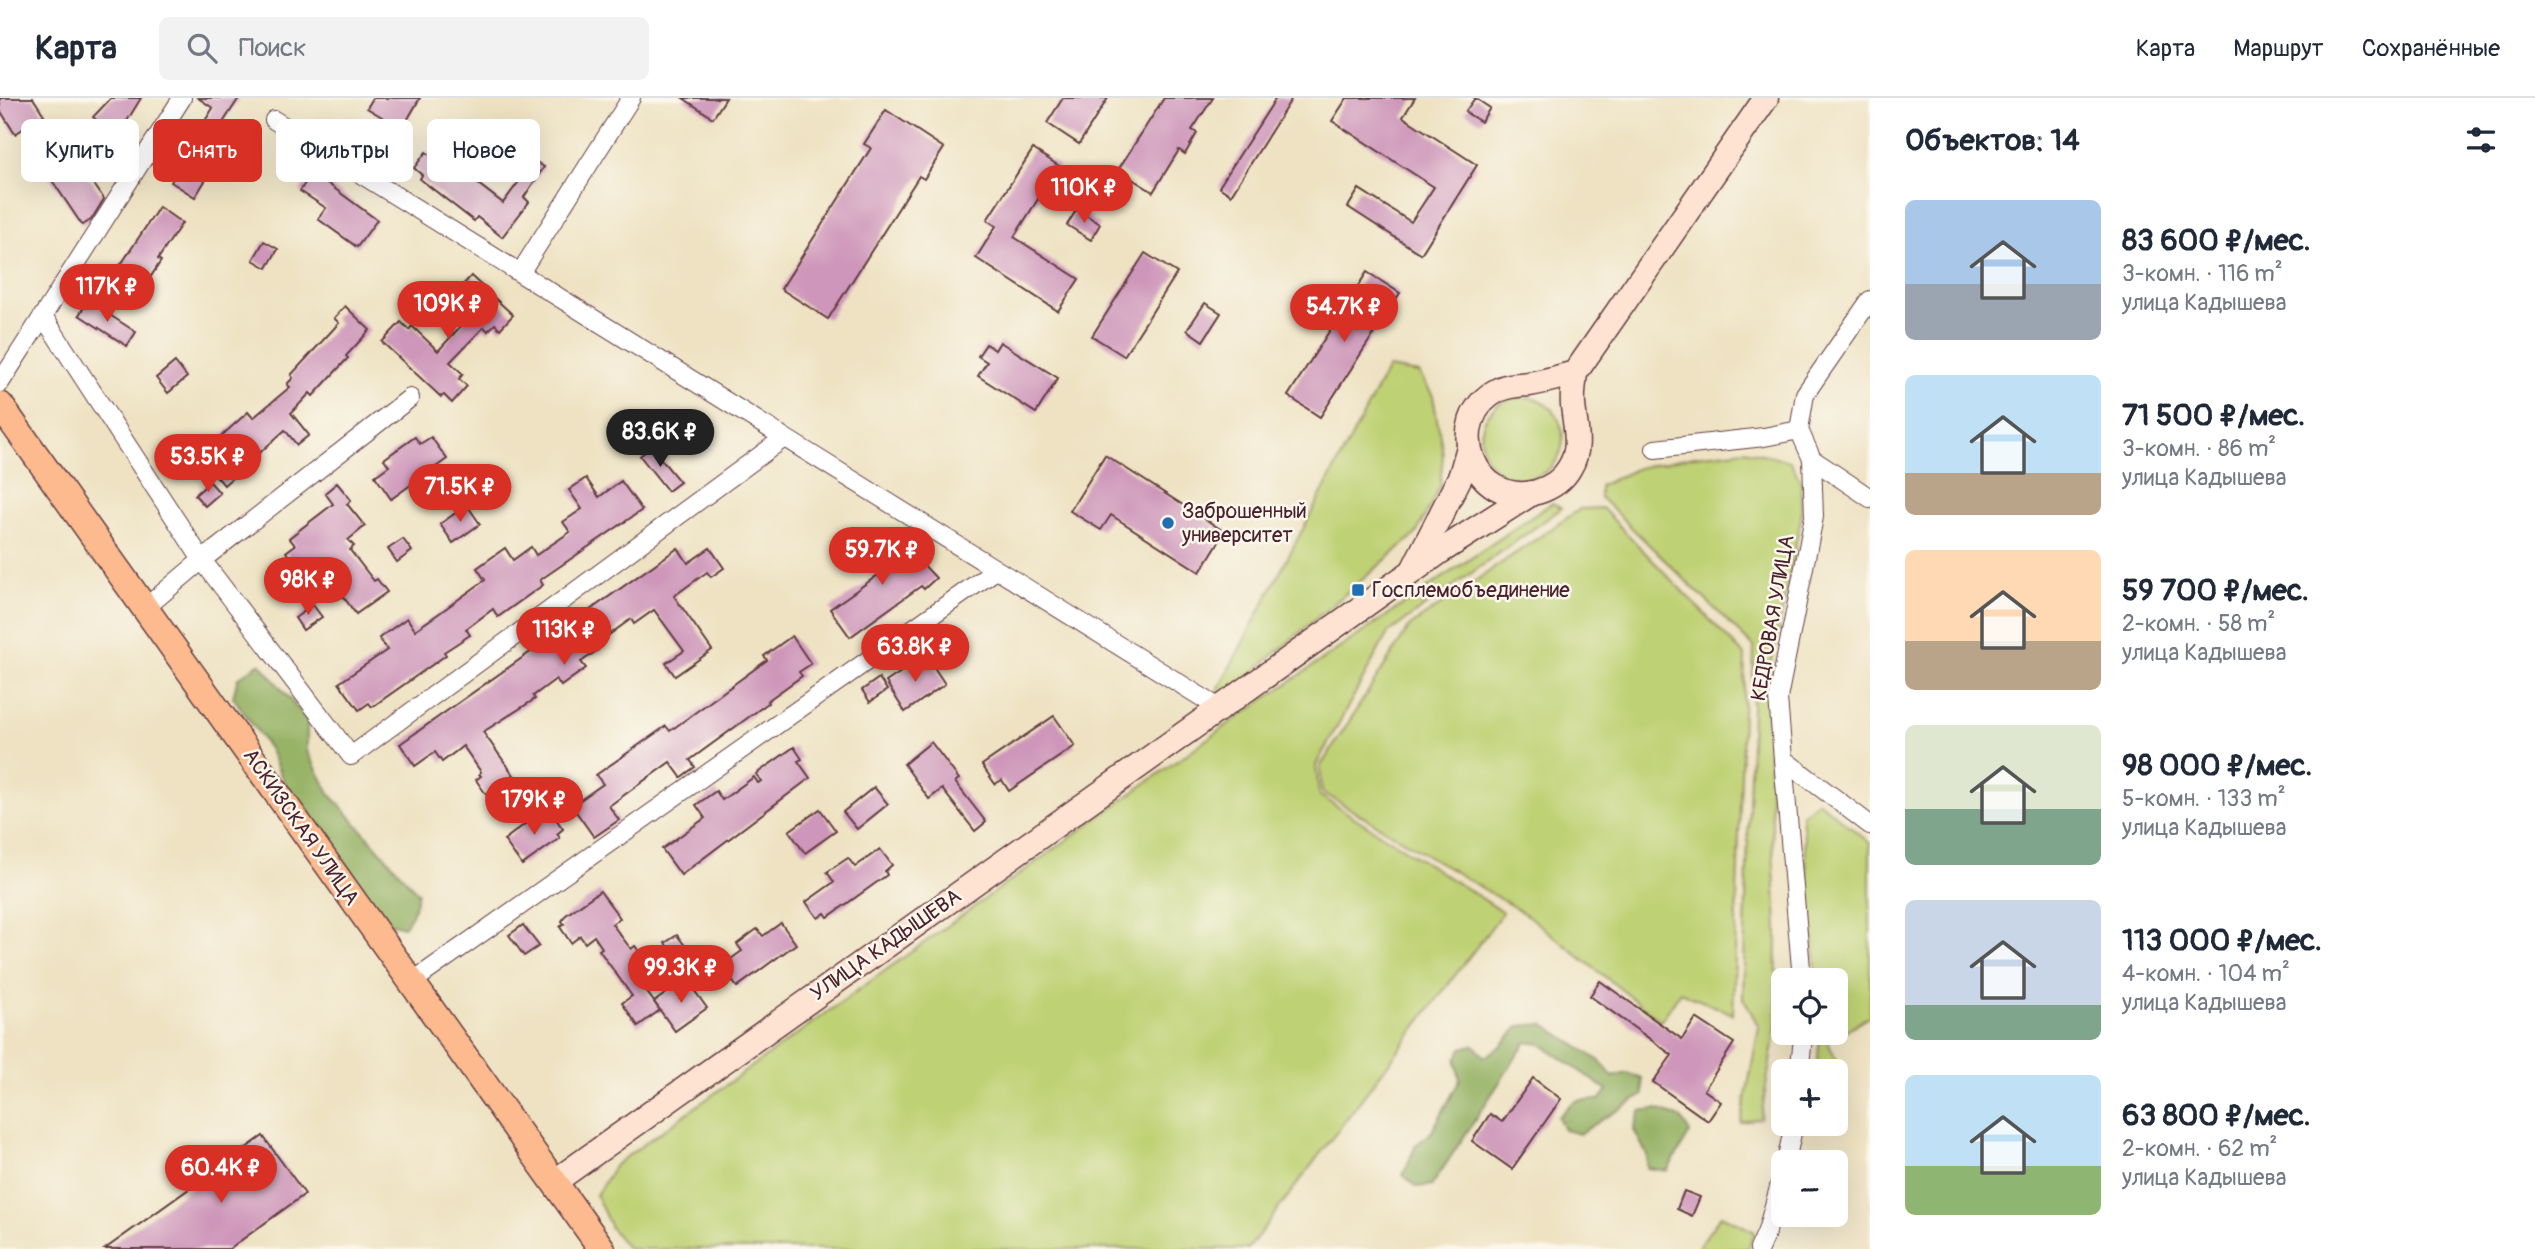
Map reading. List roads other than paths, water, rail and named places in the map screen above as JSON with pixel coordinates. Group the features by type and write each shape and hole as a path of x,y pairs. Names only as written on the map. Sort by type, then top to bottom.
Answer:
{"main road":[{"name":"АСКИЗСКАЯ УЛИЦА","path":"0,405 602,1249"}],"street":[{"path":"0,383 182,98"},
{"path":"520,273 631,98"},
{"path":"1469,447 1478,471 1491,484 1506,491 1532,493 1550,487 1570,468 1577,451 1573,402 1575,373 1766,98"},
{"path":"274,120 1219,708"},
{"path":"1870,300 1805,394 1799,430 1812,459 1870,498"},
{"path":"43,316 202,560 351,755 784,438"},
{"path":"1412,572 1461,475 1469,447 1470,423 1483,401 1503,388 1575,373"},
{"path":"1527,384 1544,388 1558,396 1569,409 1576,424"},
{"path":"145,608 202,560 410,398"},
{"path":"1655,449 1764,437 1799,430"},
{"name":"КЕДРОВАЯ УЛИЦА","path":"1801,968 1778,698 1814,517 1812,459"},
{"name":"УЛИЦА КАДЫШЕВА","path":"554,1182 1441,551 1532,493"},
{"path":"412,982 996,570"},
{"path":"1783,759 1870,825"},
{"path":"1759,1249 1771,1216"}],"place":[{"name":"Заброшенный университет","path":"1168,523"},
{"name":"Госплемобъединение","path":"1358,590"}]}
